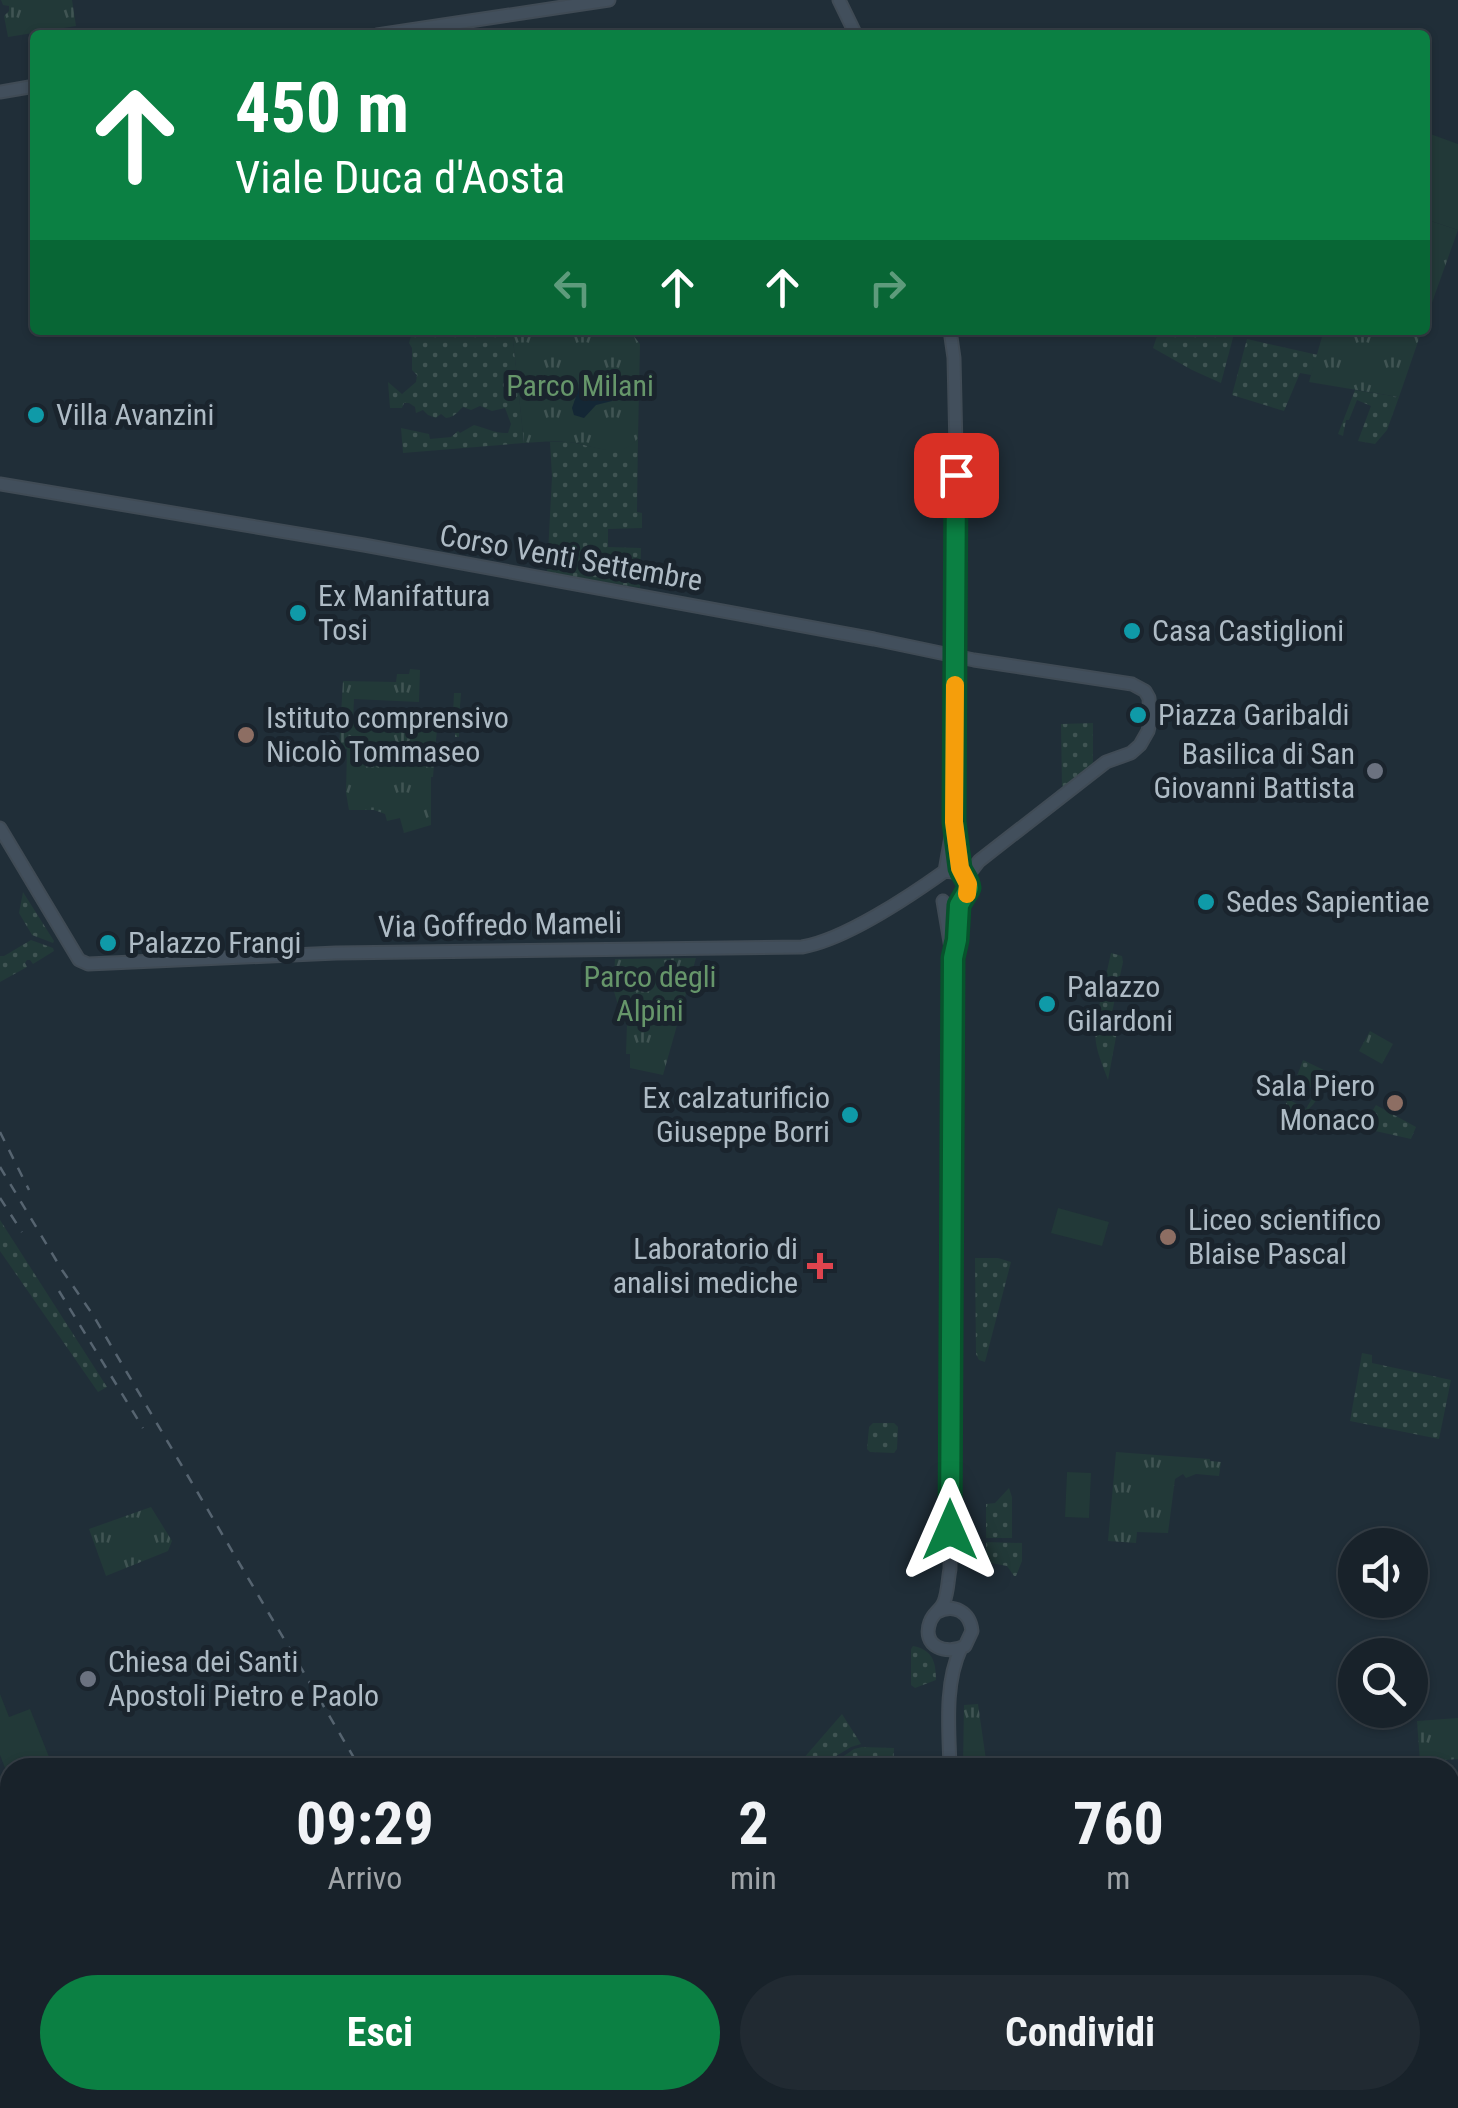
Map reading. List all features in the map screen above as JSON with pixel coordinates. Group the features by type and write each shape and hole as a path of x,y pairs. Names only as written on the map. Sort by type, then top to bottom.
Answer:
{"street":[{"path":"410,30 609,0"},
{"path":"839,0 854,30"},
{"path":"0,92 30,87"},
{"path":"950,1694 943,1659 928,1628 944,1602 950,1569 953,958 960,902 968,891 954,822 956,449 951,335"},
{"name":"Corso Venti Settembre","path":"0,484 309,536 955,656 1132,684 1144,691 1150,722 1136,750 1110,760 988,852 964,876"},
{"path":"953,958 941,899 934,888 942,874 954,822"},
{"name":"Via Goffredo Mameli","path":"0,828 80,960 88,964 336,952 802,947 822,942 903,900 942,874"},
{"path":"942,874 964,876"},
{"name":"Via Goffredo Mameli","path":"903,900 922,895 941,899"},
{"path":"941,899 952,904 960,902"},
{"path":"950,1569 960,1611"},
{"path":"937,1612 950,1608 960,1611 967,1616 972,1631 961,1648 938,1648"},
{"path":"950,1758 950,1694 961,1648"}],"green space":[{"path":"1,0 72,0 76,26 30,30 30,33 8,37 4,16 9,6"},
{"path":"1430,134 1458,144 1458,230 1430,221"},
{"path":"1430,221 1458,230 1430,308"},
{"path":"411,335 513,335 524,443 403,453 401,428 429,434 430,439 451,437 474,425 508,433 511,424 505,408 492,411 480,406 471,410 463,407 452,417 441,414 436,418 423,410 416,413 409,403 402,408 390,408 388,382 402,394 416,382 409,343"},
{"name":"Parco Milani","path":"513,335 633,335 640,344 638,438 631,445 614,451 567,442 524,443"},
{"path":"1157,335 1234,335 1221,383 1153,348"},
{"path":"1323,335 1420,335 1399,397 1309,382"},
{"path":"1247,339 1318,355 1311,375 1300,373 1284,411 1232,395"},
{"path":"1355,390 1399,397 1387,430 1375,444 1358,441 1371,406 1357,400 1346,420 1343,436 1338,434"},
{"path":"638,438 637,512 642,513 642,528 608,529 608,547 641,548 640,588 547,572 550,442 617,450"},
{"path":"410,669 420,670 419,702 354,699 353,719 449,727 454,693 461,693 459,719 466,723 459,723 459,737 455,737 455,730 437,729 431,825 404,833 400,818 387,821 385,814 374,810 349,810 347,749 339,748 343,681 396,682 397,674 409,674"},
{"path":"1093,723 1093,766 1062,787 1061,724"},
{"path":"23,892 53,943 32,935 19,913"},
{"path":"31,940 54,951 33,964 27,960 27,967 0,982 0,956"},
{"path":"1111,953 1122,956 1123,962 1111,1017 1099,1022 1096,1020"},
{"name":"Parco degli Alpini","path":"696,958 663,1075 630,1068 630,1054 626,1054 627,1023 623,1022 613,988 615,959"},
{"path":"1119,1021 1108,1080 1095,1035 1096,1028 1107,1027"},
{"path":"1370,1031 1393,1044 1382,1064 1359,1051"},
{"path":"1303,1060 1330,1073 1308,1110 1282,1113 1288,1099 1306,1109 1316,1091 1299,1082 1293,1087"},
{"path":"1376,1105 1416,1127 1411,1139 1362,1128"},
{"path":"1058,1208 1109,1222 1102,1246 1051,1233"},
{"path":"0,1220 107,1387 98,1392 0,1251"},
{"path":"975,1258 1011,1262 985,1362 976,1354"},
{"path":"1362,1353 1372,1355 1372,1363 1451,1380 1439,1439 1350,1421"},
{"path":"873,1423 894,1423 898,1427 894,1453 867,1449"},
{"path":"1116,1452 1210,1459 1221,1462 1219,1476 1196,1474 1186,1478 1183,1474 1175,1479 1168,1533 1137,1532 1136,1543 1108,1541"},
{"path":"1067,1472 1091,1473 1089,1518 1065,1517"},
{"path":"1009,1488 1012,1538 986,1538 986,1504 995,1503"},
{"path":"151,1507 172,1541 168,1551 106,1576 89,1529"},
{"path":"986,1542 1022,1543 1022,1561 1016,1576 1007,1566 986,1565"},
{"path":"913,1646 929,1654 936,1674 936,1680 915,1688 911,1685"},
{"path":"0,1694 9,1717 30,1709 49,1758 0,1755"},
{"path":"978,1704 986,1758 963,1758 964,1705"},
{"path":"842,1714 861,1744 833,1758 804,1758"},
{"path":"1458,1718 1458,1758 1420,1758 1418,1728 1428,1728 1428,1720"},
{"path":"894,1748 893,1758 841,1758 854,1749"}],"water":[{"path":"606,383 614,390 612,401 596,405 584,418 574,415 572,408 580,385"}],"railway":[{"path":"0,1132 29,1190"},
{"path":"0,1167 93,1315 354,1758"},
{"path":"0,1198 22,1232"},
{"path":"59,1291 143,1428"}],"slow traffic":[{"path":"955,685 954,822 961,873 968,880 967,894"}],"place":[{"name":"Villa Avanzini","path":"36,415"},
{"name":"Ex Manifattura Tosi","path":"298,613"},
{"name":"Casa Castiglioni","path":"1132,631"},
{"name":"Piazza Garibaldi","path":"1138,715"},
{"name":"Istituto comprensivo Nicolò Tommaseo","path":"246,735"},
{"name":"Basilica di San Giovanni Battista","path":"1375,771"},
{"name":"Sedes Sapientiae","path":"1206,902"},
{"name":"Palazzo Frangi","path":"108,943"},
{"name":"Palazzo Gilardoni","path":"1047,1004"},
{"name":"Sala Piero Monaco","path":"1395,1103"},
{"name":"Ex calzaturificio Giuseppe Borri","path":"850,1115"},
{"name":"Liceo scientifico Blaise Pascal","path":"1168,1237"},
{"name":"Laboratorio di analisi mediche","path":"820,1266"},
{"name":"Chiesa dei Santi Apostoli Pietro e Paolo","path":"88,1679"}],"route":[{"path":"950,1530 953,958 959,905 969,888 961,873 954,822 956,475"}]}
